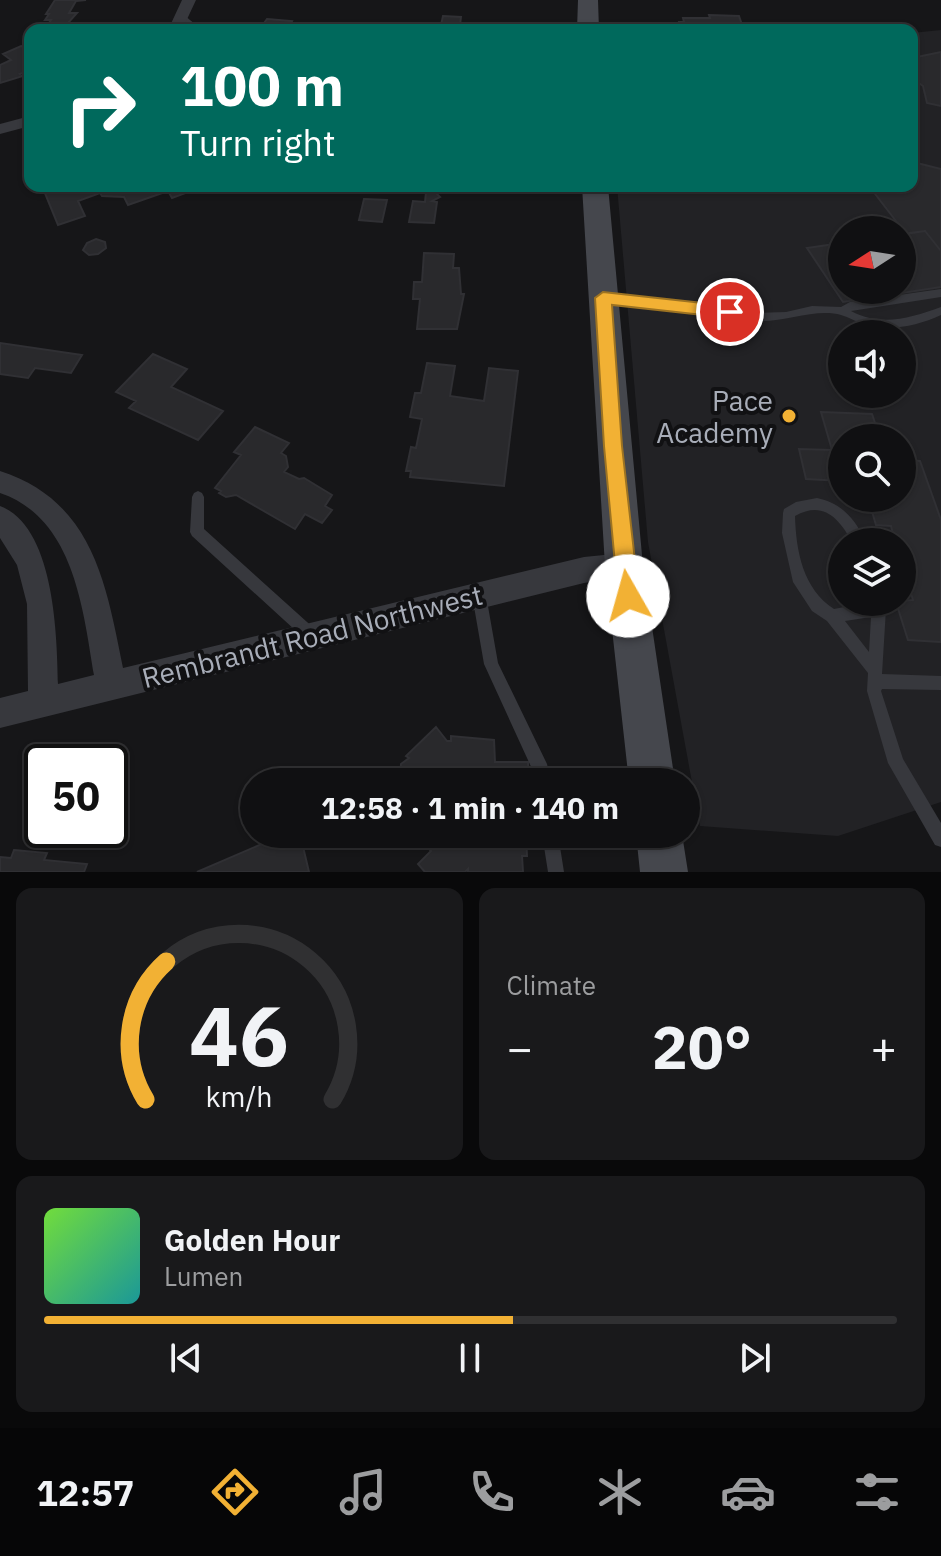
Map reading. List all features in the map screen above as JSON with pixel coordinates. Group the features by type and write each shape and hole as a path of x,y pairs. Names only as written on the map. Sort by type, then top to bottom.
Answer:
{"main road":[{"path":"588,0 588,24"},
{"path":"595,192 624,566 650,768"},
{"path":"661,848 664,872"}],"street":[{"path":"178,23 189,0"},
{"path":"0,129 24,123"},
{"path":"0,482 31,494 58,522 81,556 92,588 111,685"},
{"path":"0,518 17,536 33,565 42,599 43,702"},
{"name":"Rembrandt Road Northwest","path":"0,713 584,570 624,566"}],"lane":[{"path":"843,311 850,306 941,293"},
{"path":"603,298 757,317 786,316 812,310 843,311 855,319 900,324 923,320 941,311"},
{"path":"198,497 197,532 312,636"},
{"path":"828,613 817,606 800,582 789,533 789,513 809,503 831,508 848,520 852,528"},
{"path":"479,595 491,664 540,768"},
{"path":"832,616 874,674 941,683"},
{"path":"877,616 874,691 896,763 941,839"},
{"path":"552,848 556,872"}],"shaded area":[{"name":"Pace Academy","path":"941,30 941,802 838,836 700,826 700,768 689,768 648,542 618,192 918,192 918,32"}],"building":[{"path":"55,0 86,0 76,1 69,13 77,13 68,23 49,23 51,20 45,20 49,14 46,14"},
{"path":"709,15 739,16 742,24 679,24 684,22 683,18 710,18"},
{"path":"443,16 461,17 460,24 441,24"},
{"path":"267,19 292,21 290,24 263,24"},
{"path":"24,47 24,72 20,74 23,76 0,83 0,65 11,60 3,54"},
{"path":"941,52 941,106 927,103 923,86 918,82 918,57"},
{"path":"918,163 941,169 941,251 925,231 916,232 916,216 892,216 874,192 918,192"},
{"path":"44,192 165,192 128,205 124,197 102,196 100,193 78,201 85,216 58,225"},
{"path":"169,192 188,192 172,198"},
{"path":"426,192 435,192 440,197 432,201 437,202 434,223 409,222 413,201 425,202"},
{"path":"364,199 387,200 382,222 359,220"},
{"path":"925,231 941,251 941,287 916,291 916,232"},
{"path":"96,239 105,242 106,248 98,254 89,255 83,250 87,243"},
{"path":"828,245 828,280 807,248"},
{"path":"424,253 454,254 453,268 459,268 461,294 464,294 457,329 417,329 420,299 413,299 414,282 422,282"},
{"path":"0,343 82,355 71,373 35,368 28,378 0,374"},
{"path":"153,354 187,369 171,387 223,411 198,440 129,408 136,401 116,392"},
{"path":"427,363 455,366 450,396 484,401 489,368 518,371 504,486 410,477 411,471 406,471 411,447 416,448 422,419 410,417 415,393 421,393"},
{"path":"821,412 872,414 875,424 828,424 828,436"},
{"path":"255,427 289,443 281,453 286,456 288,467 284,472 304,478 332,495 325,506 332,510 322,523 305,514 295,529 236,495 226,497 215,488 241,455 234,452"},
{"path":"799,449 828,450 828,480 806,479"},
{"path":"916,461 920,461 941,520 941,642 908,640 900,616 916,616 916,528 876,525 872,512 916,512"},
{"path":"436,727 447,741 451,741 451,736 494,740 495,762 528,762 528,768 401,768 409,758 406,756"},
{"path":"253,848 303,848 309,872 197,872"},
{"path":"428,848 527,848 527,856 522,856 523,872 468,872 468,869 465,872 425,872 418,864 431,851"},
{"path":"14,850 47,853 44,860 87,864 84,872 0,872 0,857 11,858"}],"place":[{"name":"Pace Academy","path":"789,416"}],"route":[{"path":"628,596 613,446 603,298 730,312"}]}
